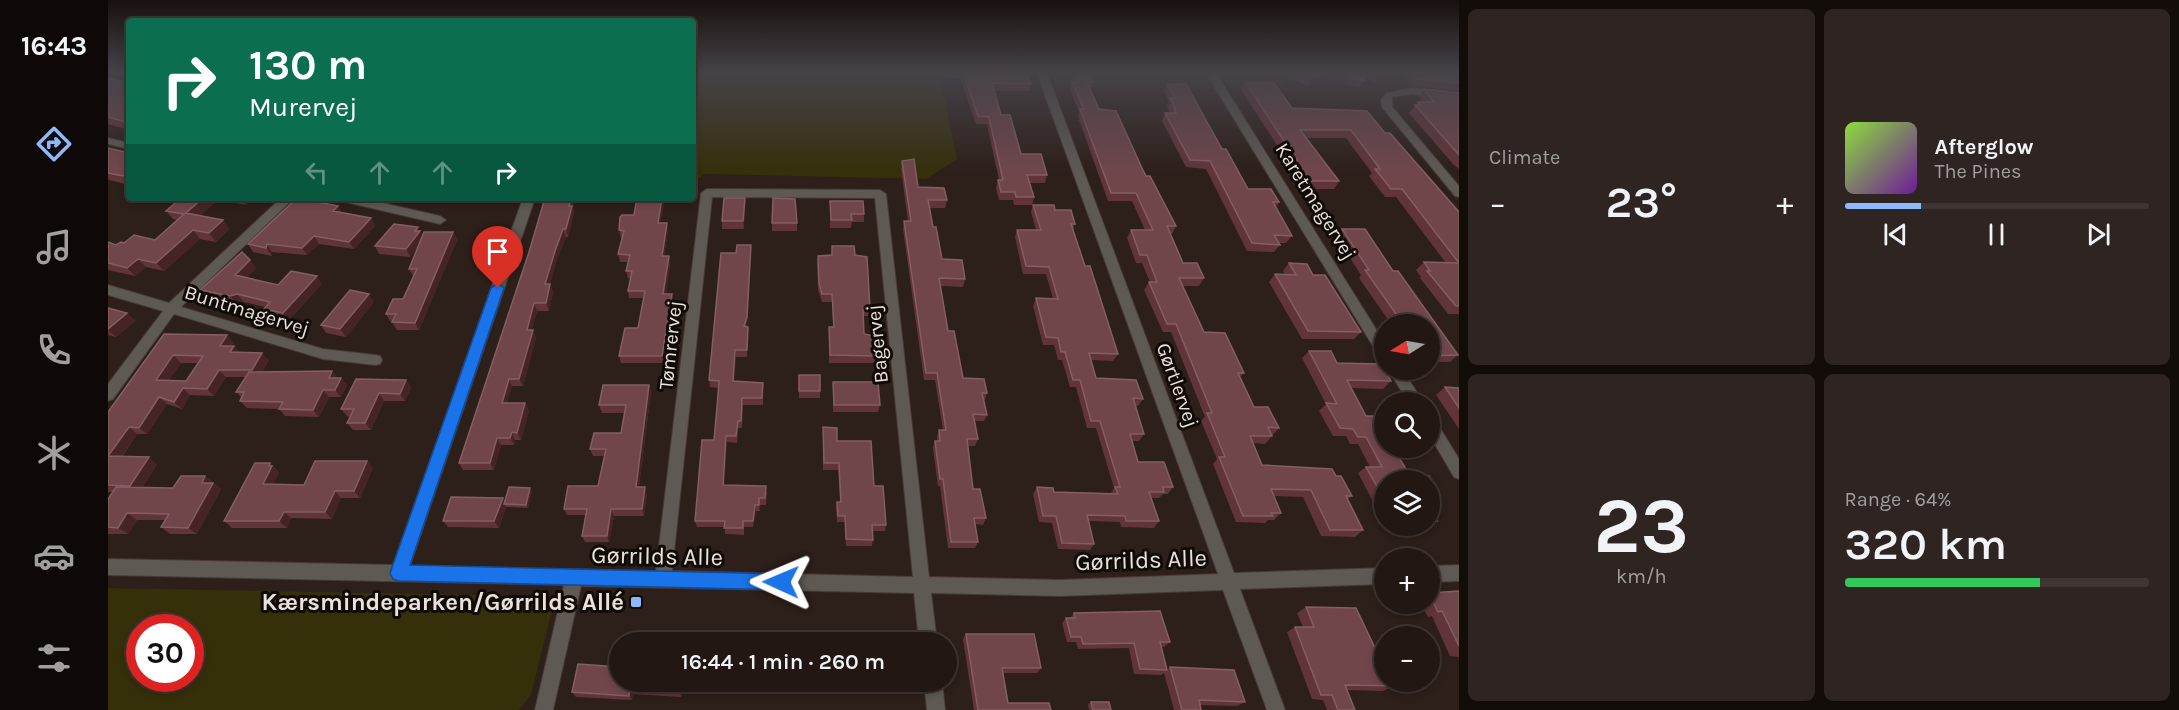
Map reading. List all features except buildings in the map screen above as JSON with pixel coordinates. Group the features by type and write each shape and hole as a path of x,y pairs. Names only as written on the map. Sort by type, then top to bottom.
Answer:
{"street":[{"name":"Gørtlervej","path":"1053,106 1276,710"},
{"name":"Karetmagervej","path":"1232,106 1374,336"},
{"path":"1388,106 1459,193"},
{"path":"108,141 126,145"},
{"name":"Tømrervej","path":"663,580 707,193 785,194"},
{"name":"Bagervej","path":"785,194 880,194 922,584"},
{"path":"108,395 172,308 285,201"},
{"path":"358,201 440,220"},
{"path":"399,573 528,201"},
{"name":"Buntmagervej","path":"108,290 323,354 375,360"},
{"path":"1440,441 1459,472"},
{"name":"Gørrilds Alle","path":"108,567 1060,588 1374,576"},
{"path":"1440,574 1459,573"},
{"path":"544,710 574,578"},
{"path":"922,584 927,632"},
{"path":"934,692 936,710"}],"shaded area":[{"path":"696,106 946,106 957,159 926,179 704,174 696,178"},
{"path":"108,588 538,596 552,610 531,695 519,710 108,710"}],"place":[{"name":"Kærsmindeparken/Gørrilds Allé","path":"636,602"}],"route":[{"path":"498,288 399,573 781,582"}]}
